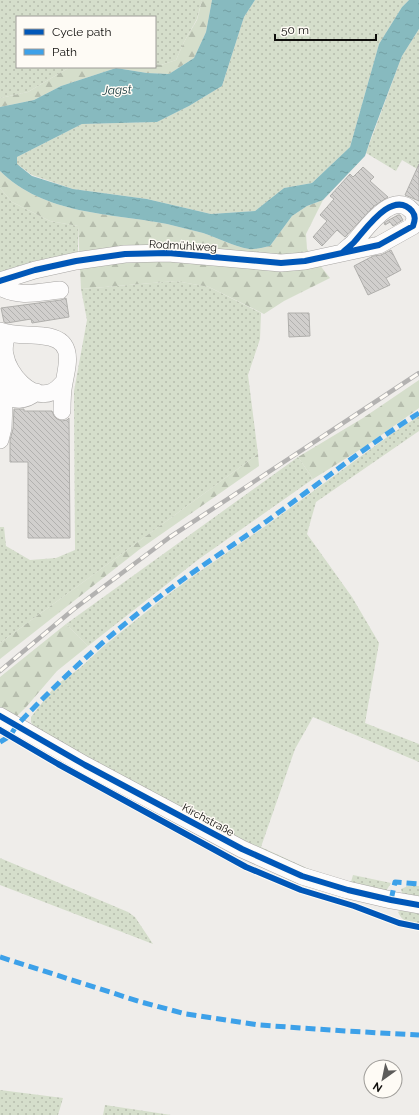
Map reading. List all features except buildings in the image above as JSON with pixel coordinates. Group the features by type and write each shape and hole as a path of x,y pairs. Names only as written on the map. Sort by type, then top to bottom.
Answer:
{"street":[{"name":"Rodmühlweg","path":"0,281 35,270 76,261 125,254 168,253 281,263 305,261 343,252"},
{"path":"0,287 14,293 22,294 60,290"},
{"path":"62,411 62,395 68,358 63,345 58,341 45,336 3,332 5,355 9,367 16,379 26,387 44,394 58,389 64,382"},
{"path":"9,367 6,376 6,388 8,393 16,400 22,400 30,398 36,392"},
{"path":"0,440 3,428 4,403 8,393"},
{"name":"Kirchstraße","path":"0,716 85,765 242,849 302,876 348,890 419,905"}],"green space":[{"path":"0,0 202,0 197,19 176,60 161,65 156,64 156,16 16,16 16,68 68,68 28,92 0,98"},
{"path":"202,0 212,0 206,32 194,58 169,74 147,73 116,68 156,68 156,64 161,65 176,60 184,42 197,20"},
{"path":"255,0 409,0 402,7 379,44 350,147 312,183 284,188 255,211 211,214 147,199 73,189 32,175 17,164 17,157 82,124 157,122 189,106 222,86 244,17"},
{"path":"419,29 419,170 402,160 396,171 366,153 402,56"},
{"path":"68,68 116,68 61,86 34,100 0,107 0,98 28,92"},
{"path":"0,171 18,185 37,196 58,204 79,210 167,224 203,233 249,249 270,246 292,216 307,206 323,200 306,234 307,249 330,278 284,301 264,314 209,287 176,281 81,289 78,226 50,221 12,202 0,188"},
{"path":"0,188 12,202 50,221 78,226 78,259 0,276"},
{"path":"176,281 209,287 261,313 260,339 248,375 258,454 0,643 0,527 4,527 6,546 30,560 56,558 75,550 74,391 87,320 81,289"},
{"path":"419,380 419,408 369,444 313,479 298,457 363,418"},
{"path":"419,416 419,431 316,502 307,534 352,597 379,643 365,723 419,744 419,762 313,717 295,749 261,847 311,870 339,879 335,881 267,856 35,729 31,722 31,717 56,685 80,668 105,645 161,600 390,435"},
{"path":"258,454 259,466 140,549 0,659 0,643"},
{"path":"298,457 313,479 199,559 88,646 66,624"},
{"path":"66,624 88,646 57,671 16,717 0,708 0,677"},
{"path":"0,858 128,912 135,917 153,944 0,885"},
{"path":"353,875 391,883 386,891 353,886 351,882"},
{"path":"408,886 419,886 419,899 406,897 402,893 401,889"},
{"path":"402,910 419,912 419,925 407,922 402,918 398,912"},
{"path":"0,1090 63,1098 58,1115 0,1115"},
{"path":"105,1105 171,1115 103,1115"}],"water":[{"name":"Jagst","path":"212,0 255,0 244,17 222,86 189,106 157,122 82,124 17,157 17,164 32,176 73,189 147,199 211,214 255,211 284,188 312,183 350,147 379,44 402,7 409,0 419,0 419,29 402,56 365,156 323,200 307,206 292,216 270,246 257,249 243,248 203,233 167,224 79,210 37,196 18,185 0,171 0,107 34,100 61,86 116,68 147,73 169,74 194,58 206,32"}],"railway":[{"path":"0,671 74,609 170,537 419,373"}],"marked path":[{"path":"0,742 10,736 17,725 50,691 139,612 361,452 419,413"},
{"path":"391,900 395,882 419,884"},
{"path":"0,957 141,1002 186,1014 259,1025 419,1035"}],"cycle path":[{"path":"0,281 35,270 76,261 125,254 168,253 281,263 305,261 379,245 413,226 415,218 412,211 405,205 397,205 380,213 343,252"},
{"path":"0,716 85,765 242,849 302,876 348,890 419,905"},
{"path":"0,730 58,764 246,867 301,890 354,906 399,923 419,927"}]}
